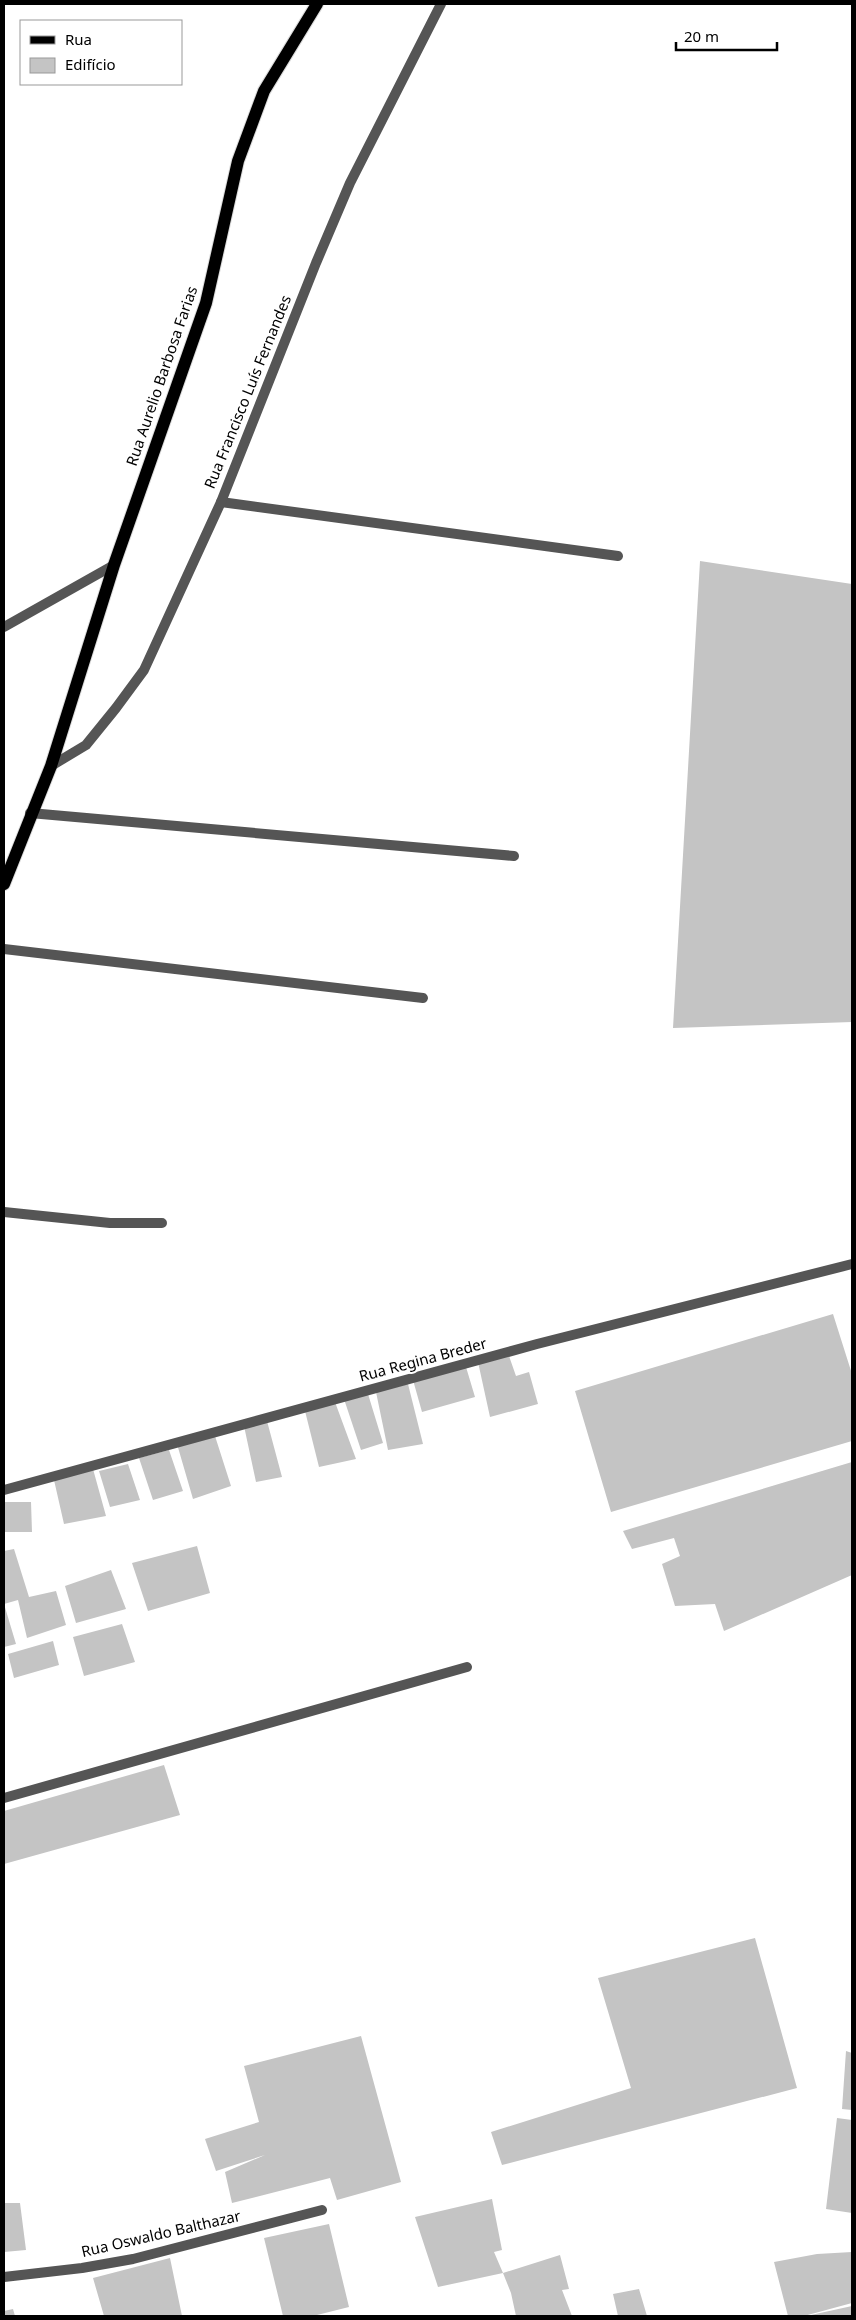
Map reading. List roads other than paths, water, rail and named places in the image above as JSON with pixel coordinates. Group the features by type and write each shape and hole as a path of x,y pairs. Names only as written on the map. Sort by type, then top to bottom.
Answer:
{"main road":[{"name":"Rua Aurelio Barbosa Farias","path":"4,884 30,813 50,766 114,565 206,303 238,161 264,91 317,4"}],"street":[{"name":"Rua Francisco Luís Fernandes","path":"50,766 86,745 144,670 221,502 316,263 350,183 441,4"},
{"path":"221,502 618,556"},
{"path":"4,627 114,565"},
{"path":"30,813 514,856"},
{"path":"4,950 423,998"},
{"path":"4,1212 110,1223 162,1223"},
{"name":"Rua Regina Breder","path":"4,1490 537,1344 852,1264"},
{"path":"4,1798 467,1667"},
{"name":"Rua Oswaldo Balthazar","path":"4,2276 82,2268 132,2259 322,2210"}]}
